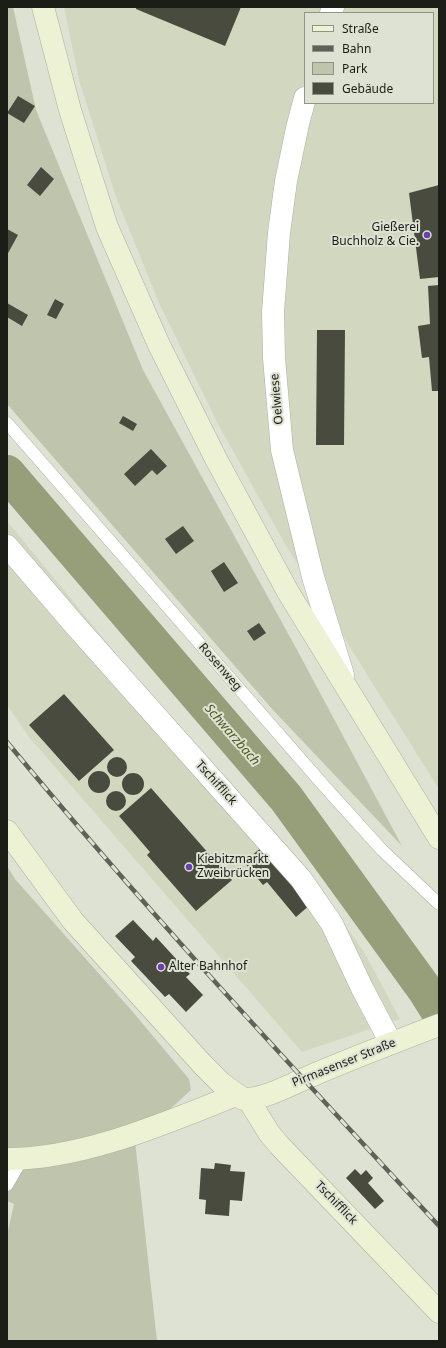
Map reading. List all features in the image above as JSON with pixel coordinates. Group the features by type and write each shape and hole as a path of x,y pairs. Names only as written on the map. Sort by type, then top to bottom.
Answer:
{"street":[{"path":"43,7 70,110 107,227 159,346 216,459 288,592 439,838"},
{"name":"Oelwiese","path":"304,102 286,181 279,233 280,313 274,358 282,450 313,577 349,693"},
{"name":"Tschifflick","path":"7,546 74,624 301,879 332,924 362,988 400,1039"},
{"name":"Tschifflick","path":"7,831 73,921 203,1065 221,1083 242,1097 269,1133 439,1312"},
{"name":"Pirmasenser Straße","path":"242,1097 284,1088 400,1039 439,1025"},
{"path":"14,1159 55,1155 121,1138 242,1097"}],"lane":[{"name":"Rosenweg","path":"7,423 330,793 382,850 439,904"},
{"path":"7,1185 14,1159"}],"shaded area":[{"path":"64,7 439,7 439,789 285,544 218,424 160,305 116,197 79,80"},
{"path":"7,521 131,672 319,889 364,952 400,1019 302,1052 29,737 7,705"}],"green space":[{"path":"7,7 13,7 36,110 143,370 296,648 402,846 273,710 7,404"},
{"path":"7,866 15,879 132,1011 189,1079 191,1090 135,1141 157,1341 7,1341 7,1235 14,1204 7,1201"}],"building":[{"path":"136,7 241,7 225,46 136,9"},
{"path":"18,96 35,106 24,123 7,113"},
{"path":"41,167 54,179 40,196 27,185"},
{"name":"Gießerei Buchholz & Cie.","path":"439,185 439,277 420,279 409,193"},
{"path":"7,229 18,235 7,255"},
{"path":"439,285 439,391 432,391 429,357 422,358 418,326 430,324 428,286"},
{"path":"55,299 64,304 56,319 47,315"},
{"path":"7,303 28,315 22,326 7,317"},
{"path":"317,330 345,330 344,445 316,445"},
{"path":"123,416 137,424 133,431 119,423"},
{"path":"151,449 167,466 157,475 152,470 135,486 124,474"},
{"path":"183,526 194,541 176,554 165,539"},
{"path":"224,562 238,583 224,592 211,571"},
{"path":"259,623 266,633 254,641 247,631"},
{"path":"64,694 114,750 79,781 29,725"},
{"path":"113,757 121,757 127,763 127,771 121,777 113,777 107,771 107,763"},
{"path":"99,771 107,774 110,782 107,790 99,793 91,790 88,782 91,774"},
{"path":"133,773 141,776 144,784 141,792 133,795 125,792 122,784 125,776"},
{"name":"Kiebitzmarkt Zweibrücken","path":"151,788 232,880 196,911 147,855 150,852 119,816"},
{"path":"112,791 120,791 126,797 126,805 120,811 112,811 106,805 106,797"},
{"path":"262,847 311,904 296,917 267,882 263,885 244,862"},
{"name":"Alter Bahnhof","path":"133,920 153,941 156,937 190,974 186,977 203,995 186,1012 169,994 165,997 131,961 135,957 115,936"},
{"path":"215,1163 231,1165 230,1171 245,1172 242,1201 230,1200 229,1216 205,1214 206,1200 199,1199 201,1168 214,1169"},
{"path":"355,1169 361,1175 366,1170 373,1178 368,1183 384,1201 375,1209 346,1178"}],"waterway":[{"name":"Schwarzbach","path":"7,473 286,798 426,991 439,1012"}],"railway":[{"path":"7,742 166,927 439,1226"}],"place":[{"name":"Gießerei Buchholz & Cie.","path":"427,235"},
{"name":"Kiebitzmarkt Zweibrücken","path":"189,867"},
{"name":"Alter Bahnhof","path":"161,967"}]}
